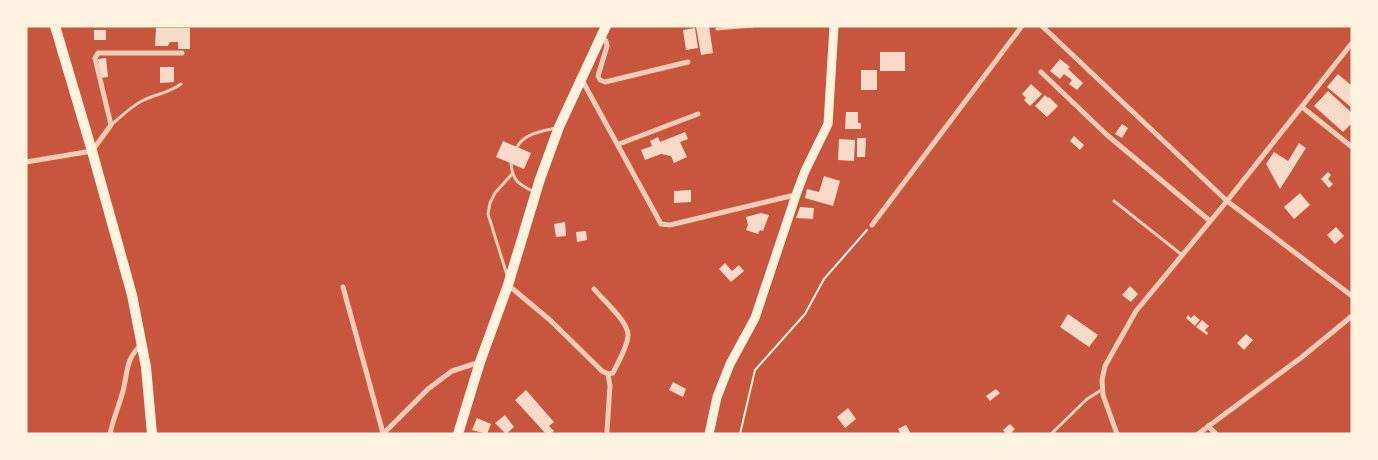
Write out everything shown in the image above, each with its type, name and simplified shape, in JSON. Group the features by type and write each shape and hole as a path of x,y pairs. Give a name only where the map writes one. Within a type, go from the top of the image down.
{"highway":[{"path":"55,26 132,295 146,367 152,434"},
{"path":"458,434 535,193 559,127 606,26"}],"main road":[{"path":"709,434 717,397 730,364 755,318 805,171 828,124 834,26"}],"street":[{"path":"872,225 1022,26"},
{"path":"1042,26 1227,201 1352,296"},
{"path":"602,37 606,41 607,46 598,76 600,80 605,82 688,62"},
{"path":"1117,434 1102,380 1105,366 1136,311 1227,201 1352,43"},
{"path":"26,162 92,151 111,125 97,69 96,55 104,52 182,53"},
{"path":"1041,72 1107,135 1210,221"},
{"path":"582,80 619,144 661,224 670,224 796,195"},
{"path":"1302,107 1352,147"},
{"path":"619,144 698,114"},
{"path":"508,282 602,371 608,374 614,373 628,338 627,330 624,323 594,289"},
{"path":"342,287 383,434 428,389 452,371 480,362"},
{"path":"1198,434 1302,358 1352,316"},
{"path":"110,434 124,389 126,368 133,352 142,344"},
{"path":"607,431 610,386 608,374"},
{"path":"1208,426 1216,434"}],"lane":[{"path":"717,29 753,26"},
{"path":"111,125 132,107 144,100 175,89 181,84"},
{"path":"517,147 519,142 529,136 559,127"},
{"path":"511,164 512,174 517,183 535,193"},
{"path":"508,282 488,214 494,193 512,174"},
{"path":"1114,201 1182,255"},
{"path":"1051,434 1087,399 1103,389"}],"path":[{"path":"740,434 755,370 805,314 824,279 872,225"}],"building":[{"path":"696,26 709,26 713,53 701,55"},
{"path":"156,28 190,28 190,49 178,49 178,42 170,42 168,46 155,46"},
{"path":"695,28 698,48 686,50 683,30"},
{"path":"94,30 106,30 106,40 94,40"},
{"path":"880,52 905,52 905,71 880,71"},
{"path":"106,58 108,77 100,78 98,59"},
{"path":"1060,59 1070,67 1068,69 1083,83 1077,90 1069,84 1072,80 1064,74 1060,79 1050,71"},
{"path":"160,67 174,67 174,82 160,83"},
{"path":"861,70 877,70 877,90 861,90"},
{"path":"1338,74 1352,86 1352,108 1327,87"},
{"path":"1031,84 1042,94 1030,106 1024,100 1026,98 1022,94"},
{"path":"1328,91 1352,113 1352,123 1343,132 1314,106"},
{"path":"1045,95 1058,106 1047,117 1035,106"},
{"path":"846,112 858,112 858,123 861,123 861,129 845,129"},
{"path":"1122,124 1128,128 1122,138 1115,134"},
{"path":"685,132 688,139 680,142 687,157 674,163 671,156 661,154 645,160 641,150 652,146 650,141 658,137 660,142"},
{"path":"1074,136 1084,145 1080,150 1070,141"},
{"path":"857,138 866,138 865,157 857,157"},
{"path":"839,139 855,140 854,161 838,160"},
{"path":"503,141 531,153 524,169 496,157"},
{"path":"1299,143 1306,148 1280,189 1266,164 1274,152 1288,161"},
{"path":"1328,172 1331,175 1328,179 1333,184 1329,188 1321,179"},
{"path":"824,176 840,181 833,206 805,198 807,189 819,192"},
{"path":"691,190 691,202 674,203 674,191"},
{"path":"1300,193 1310,205 1294,219 1284,207"},
{"path":"800,207 814,208 813,219 796,218"},
{"path":"761,213 769,215 763,231 760,230 758,234 746,230 748,225 746,217"},
{"path":"565,222 566,236 556,237 554,224"},
{"path":"1336,227 1344,236 1335,244 1327,235"},
{"path":"586,231 587,240 577,242 576,232"},
{"path":"725,263 732,271 739,265 744,271 731,282 719,269"},
{"path":"1130,286 1138,294 1131,302 1122,295"},
{"path":"1068,314 1098,335 1089,347 1060,327"},
{"path":"1188,315 1191,318 1194,315 1200,320 1195,326 1186,318"},
{"path":"1202,320 1209,326 1205,330 1208,333 1207,335 1196,327"},
{"path":"1246,334 1253,340 1244,350 1237,343"},
{"path":"673,382 686,389 683,397 669,390"},
{"path":"996,389 1000,393 990,401 986,396"},
{"path":"526,390 554,422 549,426 554,431 551,434 546,434 515,400"},
{"path":"848,408 856,419 845,428 837,417"},
{"path":"505,415 514,427 506,434 495,423"},
{"path":"477,418 491,424 487,434 472,430"},
{"path":"1010,424 1015,429 1010,434 1006,434 1003,430"},
{"path":"906,425 911,434 901,434 898,429"}]}
